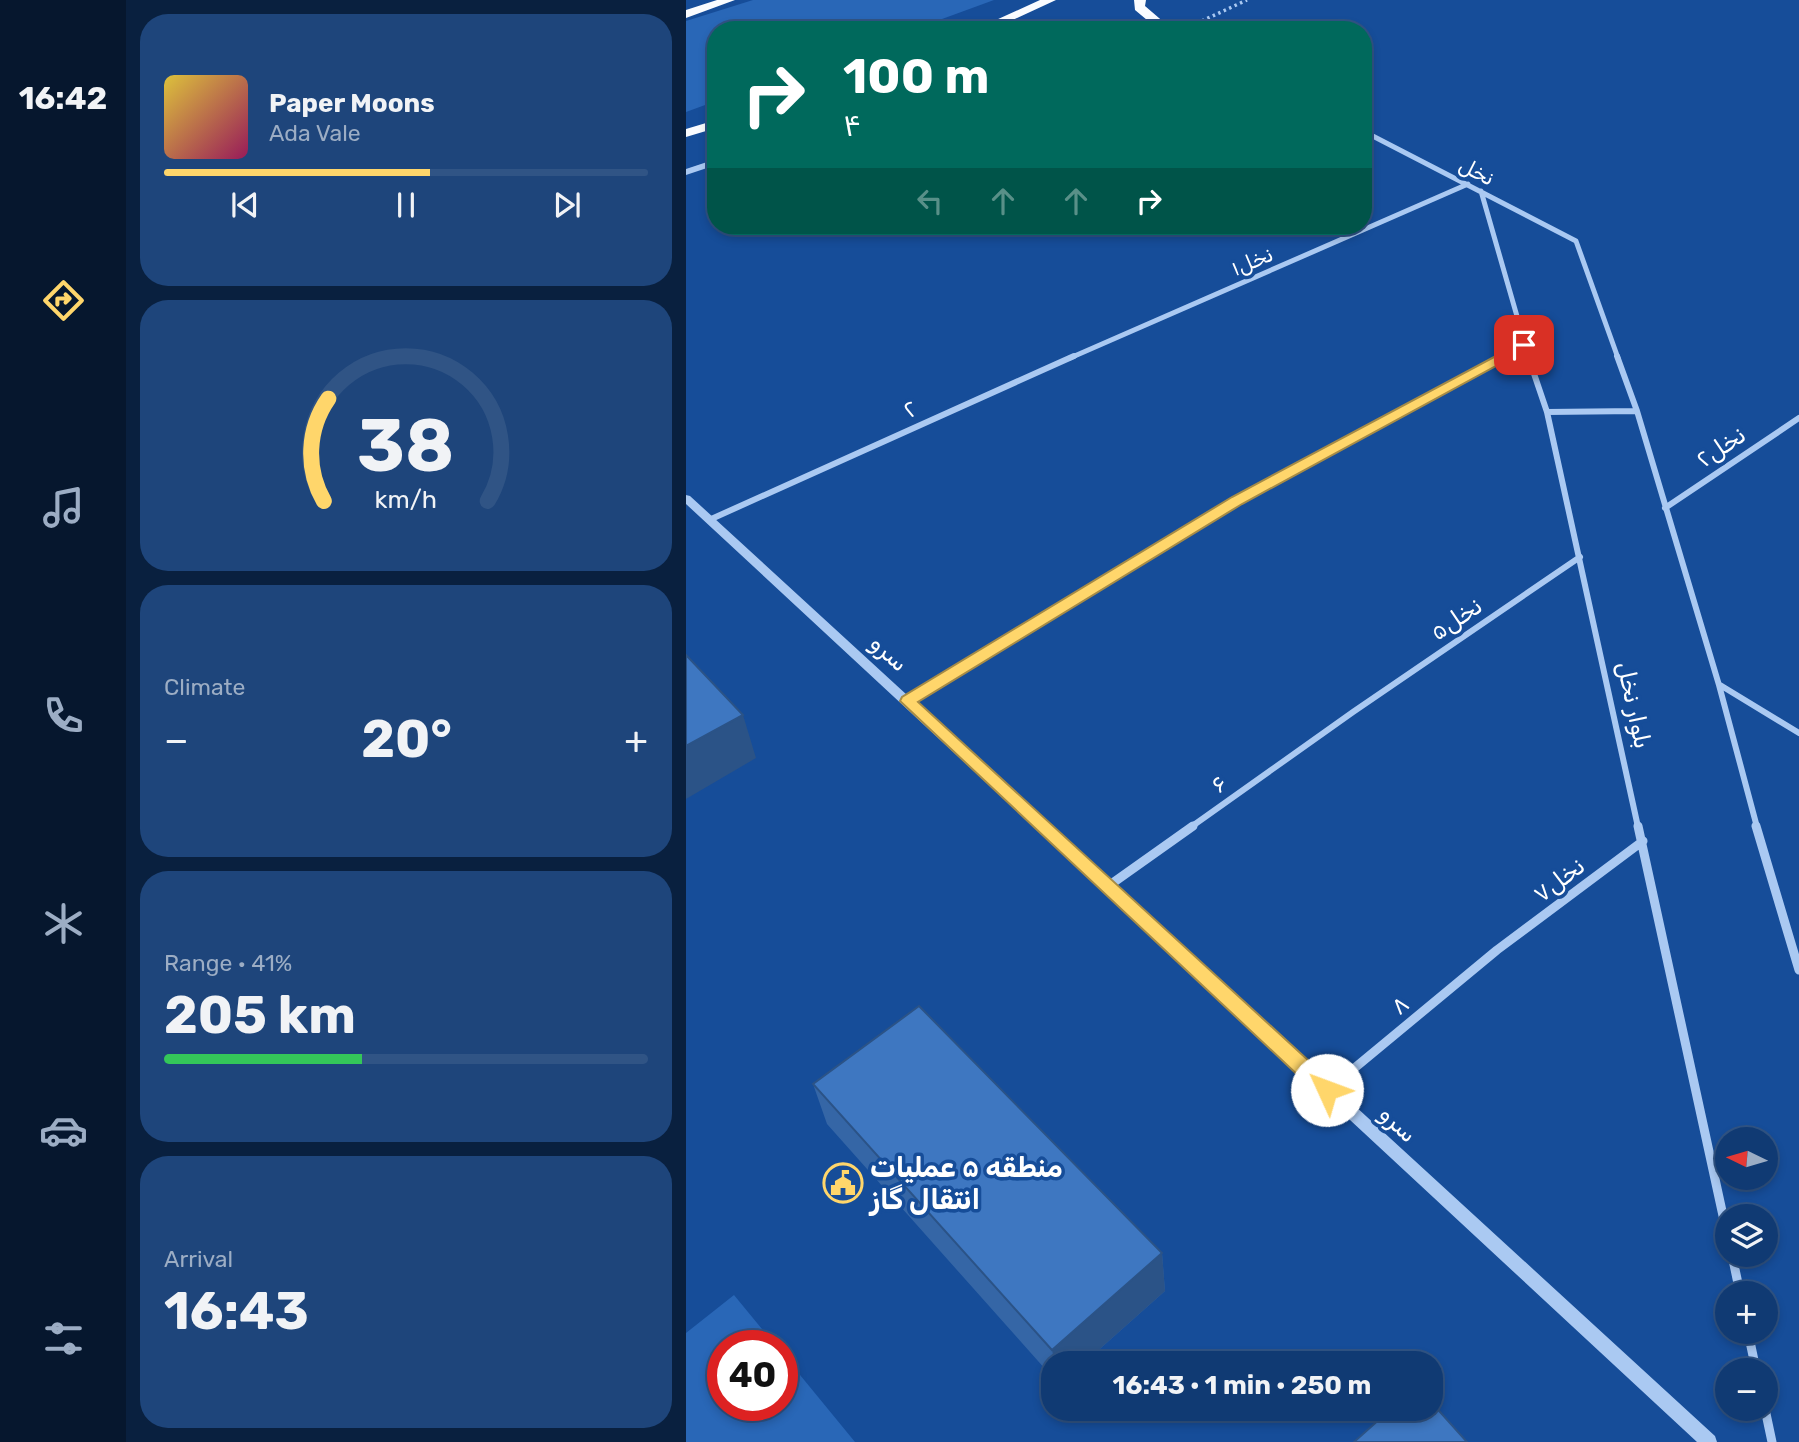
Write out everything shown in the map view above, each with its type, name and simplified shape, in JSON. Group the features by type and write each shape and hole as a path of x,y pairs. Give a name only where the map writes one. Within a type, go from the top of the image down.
{"highway":[{"path":"686,14 729,0"},
{"path":"1001,21 1051,0"},
{"path":"1140,0 1139,7 1156,21"},
{"path":"690,133 707,127"}],"street":[{"name":"نخل","path":"1372,136 1576,242 1637,411"},
{"path":"686,172 707,165"},
{"name":"نخل۱","path":"1372,226 1468,184"},
{"name":"بلوار نخل","path":"1481,191 1524,345 1547,412 1721,1204"},
{"name":"نخل۱","path":"1126,333 1351,235"},
{"name":"۲","path":"709,520 1126,333"},
{"path":"908,701 1237,501 1524,345"},
{"path":"1547,412 1637,411 1719,685 1754,818 1799,970"},
{"name":"نخل۲","path":"1665,508 1799,418"},
{"name":"سرو","path":"686,498 1709,1442"},
{"name":"نخل۵","path":"1353,712 1580,557"},
{"path":"1719,685 1799,733"},
{"name":"۶","path":"1107,887 1353,712"},
{"name":"نخل۷","path":"1497,950 1643,841"},
{"name":"۸","path":"1327,1090 1497,950"},
{"path":"1768,1421 1772,1442"}],"path":[{"path":"1202,21 1247,0"}],"shaded area":[{"path":"753,0 994,0 937,21 707,21 707,104 686,112 686,21"},
{"path":"734,1295 763,1330 707,1330 707,1421 798,1421 798,1373 855,1442 686,1442 686,1333"}],"building":[{"path":"686,655 743,715 686,746"},
{"path":"919,1006 1162,1253 1052,1350 813,1084"},
{"path":"1443,1415 1467,1442 1354,1442 1378,1421 1443,1421"}],"place":[{"name":"منطقه ۵ عملیات انتقال گاز","path":"843,1183"}],"route":[{"path":"1327,1090 908,701 1237,501 1524,345"}]}
